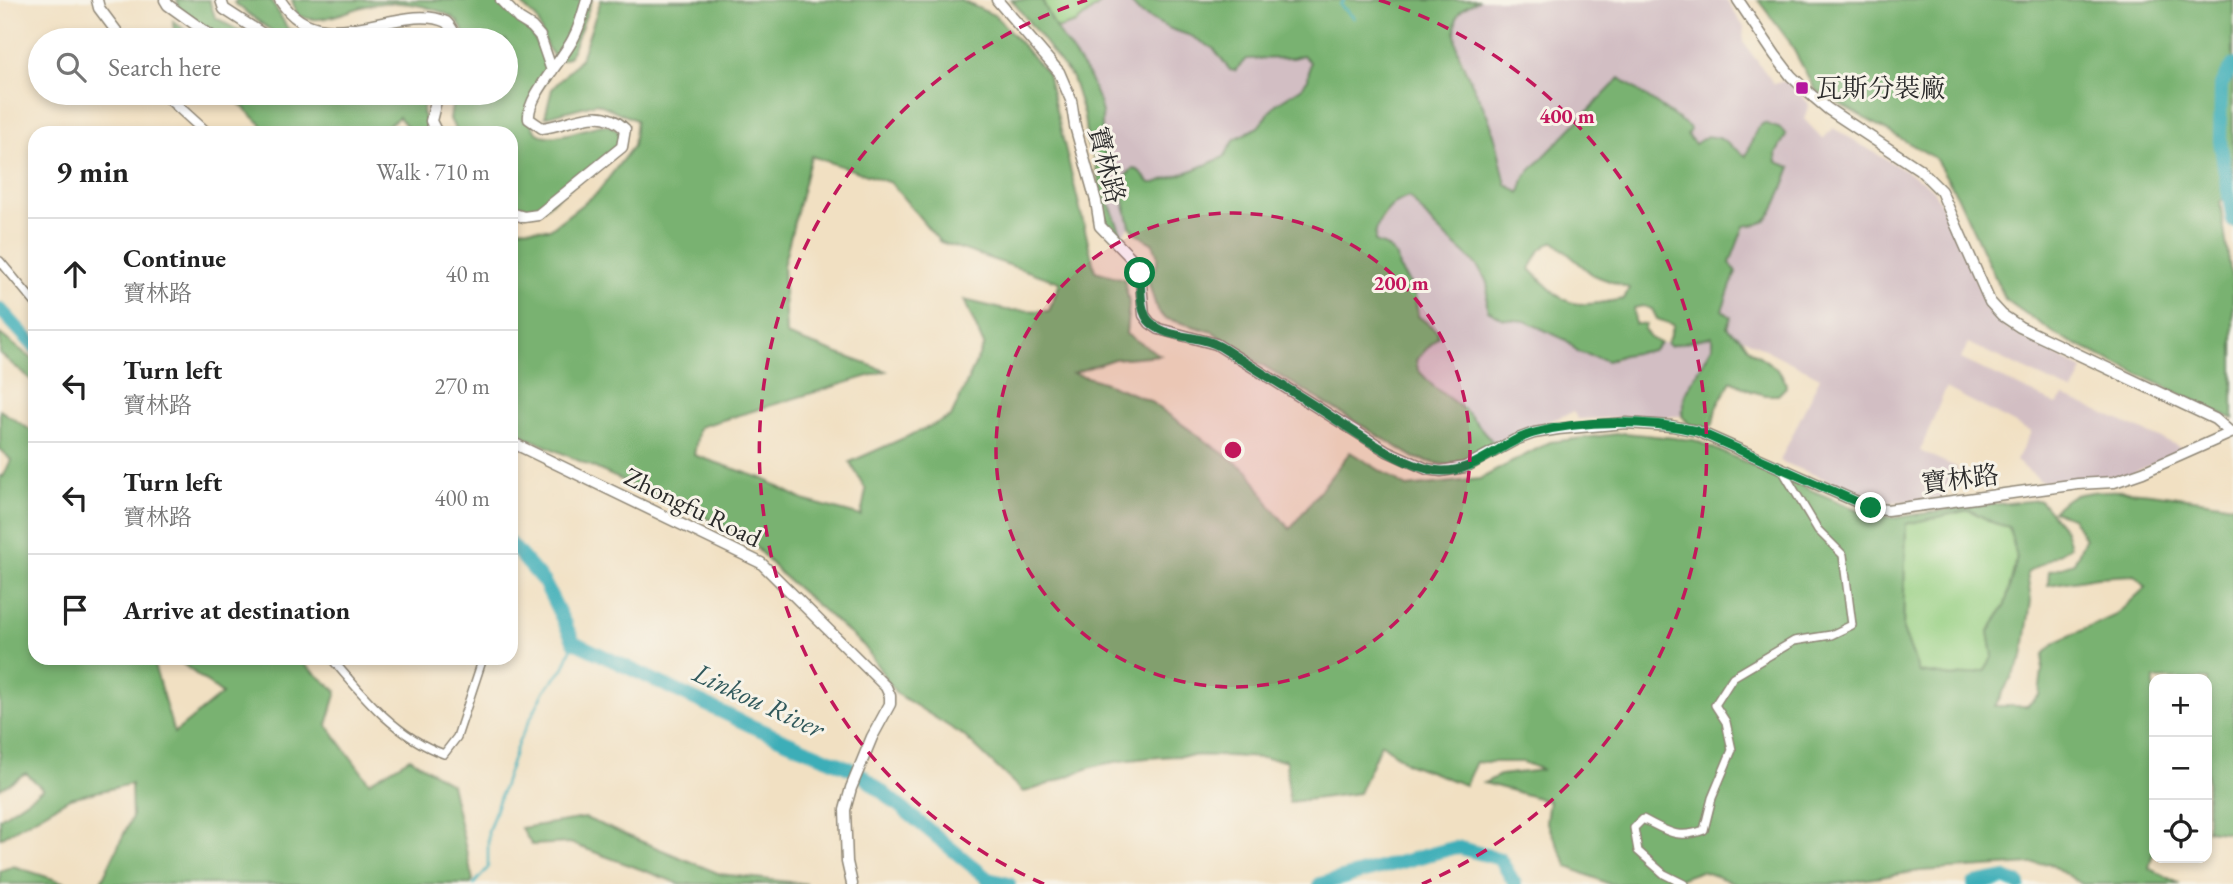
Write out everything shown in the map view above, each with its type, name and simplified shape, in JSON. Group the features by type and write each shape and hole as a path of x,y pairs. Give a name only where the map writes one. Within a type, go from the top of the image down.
{"main road":[{"path":"97,0 99,8 114,28"},
{"path":"165,0 200,28"},
{"path":"221,0 224,9 253,28"},
{"path":"280,0 287,11 309,25 339,26 401,11 425,13 446,22 450,28"},
{"path":"501,0 540,36 552,72"},
{"path":"518,215 538,215 598,168 622,147 625,140 625,129 619,123 601,116 587,116 554,127 541,128 529,118 531,102 575,35 587,0"},
{"name":"寶林路","path":"997,0 1059,72 1071,100 1100,226 1137,264 1144,315 1150,323 1159,329 1216,344 1387,452 1427,468 1441,471 1465,467 1534,433 1596,424 1672,426 1697,431 1871,508 1887,510 2078,484 2114,482 2143,472 2232,432"},
{"path":"1738,0 1791,76 1809,93 1828,109 1919,169 1941,191 1990,302 2002,315 2020,327 2215,419 2232,432"},
{"path":"176,105 199,126"},
{"path":"433,126 430,121 435,105"},
{"name":"Zhongfu Road","path":"518,445 761,563 886,687 890,704 850,788 845,810 847,862 852,884"}],"street":[{"path":"0,261 28,295"},
{"path":"1684,884 1664,874 1638,851 1634,828 1643,819 1675,835 1688,836 1704,830 1712,797 1732,750 1726,722 1715,705 1733,677 1794,641 1831,635 1852,625 1843,555 1818,530 1780,468"},
{"path":"337,665 366,699 404,734 426,748 444,754 457,737 481,665"}],"shaded area":[{"path":"1105,0 1128,0 1140,13 1214,49 1220,59 1241,62 1246,59 1293,58 1303,55 1310,62 1308,79 1301,88 1276,104 1258,127 1235,139 1224,157 1155,183 1150,183 1138,170 1123,179 1121,189 1130,226 1122,235 1109,203 1108,164 1102,141 1099,101 1088,75 1056,29 1076,23"},
{"path":"1478,0 1726,0 1744,27 1743,42 1774,84 1787,80 1809,104 1804,119 1823,139 1833,128 1933,190 1947,214 1987,307 1997,320 2020,336 2083,370 2073,392 1968,343 1961,359 2057,405 2063,396 2185,449 2128,475 2042,482 2016,461 2031,432 1946,388 1920,451 1958,468 1941,498 1885,503 1780,461 1820,377 1729,331 1722,310 1736,272 1730,263 1745,226 1760,224 1790,167 1777,162 1776,154 1786,135 1764,123 1757,128 1746,156 1695,144 1687,135 1523,182 1521,194 1506,184 1488,116 1455,41 1457,15 1464,7"},
{"path":"1410,197 1436,228 1462,250 1479,270 1487,283 1486,305 1504,319 1525,321 1566,340 1578,352 1613,361 1623,355 1653,350 1660,343 1667,343 1669,346 1712,336 1712,347 1685,394 1682,416 1578,419 1573,412 1494,443 1468,413 1433,386 1415,365 1415,360 1438,337 1418,316 1414,290 1399,268 1397,257 1386,246 1375,242 1375,231 1390,208 1399,200"}],"green space":[{"path":"177,0 209,0 215,17 234,28 204,28 179,10"},
{"path":"237,0 271,0 287,28 268,28 234,3"},
{"path":"292,0 503,0 533,36 546,66 548,78 533,108 534,129 541,135 550,136 604,125 619,131 620,145 542,210 518,209 518,126 454,126 450,119 452,105 518,105 518,28 461,28 455,19 440,11 397,3 375,4 325,18 306,18 297,14"},
{"path":"517,0 592,0 570,56 563,60 556,59 547,47 537,19"},
{"path":"601,0 960,0 996,16 1047,73 1095,271 1124,279 1129,302 1126,334 1160,355 1114,359 1073,373 1148,400 1249,472 1272,508 1290,529 1350,452 1407,487 1480,479 1550,442 1625,433 1694,440 1865,513 1895,518 1965,507 2040,500 2065,530 2070,547 2027,573 2031,601 2023,657 1995,706 2027,706 2039,695 2044,654 2056,642 2116,615 2146,587 2134,575 2097,577 2048,585 2049,571 2074,563 2085,539 2072,517 2053,511 2066,500 2075,495 2093,492 2133,491 2233,505 2233,833 2212,831 2212,674 2149,674 2149,868 2180,884 2082,884 2048,863 1920,871 1835,884 1738,884 1701,871 1665,884 1609,884 1568,867 1546,821 1549,801 1484,783 1500,775 1543,770 1523,762 1476,762 1465,785 1407,763 1381,743 1359,793 1289,802 1286,760 1195,756 1104,764 1023,792 964,736 896,693 864,646 781,574 744,535 528,438 518,431 518,228 550,229 597,193 633,146 636,120 597,103 545,117 552,89 581,58","holes":["811,156 891,183 940,242 1060,282 1049,311 1006,310 964,300 984,345 951,417 850,462 866,490 861,516 803,500 764,479 694,455 699,427 886,371 786,335 783,266","1969,510 1994,523 2009,527 2017,558 2005,605 1989,632 1993,655 1985,671 1953,677 1919,672 1903,630 1906,524"]},
{"path":"1012,0 1042,0 1056,29 1088,75 1102,113 1102,141 1108,164 1109,203 1122,235 1121,240 1113,233 1101,210 1094,158 1087,143 1084,116 1072,78"},
{"path":"1042,0 1105,0 1076,23 1056,29"},
{"path":"1128,0 1478,0 1458,14 1456,42 1464,68 1496,140 1506,184 1520,193 1525,176 1620,78 1689,127 1687,135 1695,144 1707,136 1719,138 1746,156 1757,128 1764,123 1781,129 1786,135 1776,154 1777,162 1791,167 1771,214 1759,224 1744,226 1730,263 1736,272 1722,310 1731,317 1727,327 1751,350 1778,370 1786,387 1778,395 1766,395 1731,381 1716,408 1713,424 1708,429 1689,424 1682,416 1685,394 1712,347 1712,336 1669,346 1667,343 1674,325 1657,319 1652,309 1643,306 1634,308 1635,324 1646,324 1644,329 1650,338 1660,343 1654,350 1623,355 1608,361 1578,352 1566,340 1525,321 1504,319 1488,310 1488,290 1483,274 1409,197 1396,203 1384,214 1377,227 1375,242 1386,246 1397,257 1399,268 1414,290 1418,316 1437,331 1438,337 1416,360 1418,370 1433,386 1468,413 1498,448 1485,455 1458,465 1415,458 1236,349 1213,332 1164,318 1157,310 1149,284 1149,278 1157,264 1157,254 1153,244 1130,226 1121,189 1123,179 1132,169 1138,170 1150,183 1155,183 1224,157 1235,139 1258,127 1276,104 1301,88 1308,79 1310,62 1303,55 1293,58 1246,59 1235,71 1230,70 1214,49 1140,13","holes":["1553,241 1593,275 1629,288 1624,299 1592,304 1571,302 1554,292 1530,269 1540,250"]},
{"path":"1758,0 2233,0 2233,190 2220,202 2233,288 2233,419 2058,336 2005,299 1957,195 1935,158 1815,90 1789,41"},
{"path":"241,105 424,105 422,113 428,126 406,126 399,117 387,126 261,124"},
{"path":"0,334 28,356 28,377 0,354"},
{"path":"0,410 28,428 28,665 154,665 174,733 222,694 184,665 305,665 337,691 327,725 369,782 410,758 451,784 473,880 471,884 100,884 132,817 131,784 70,798 0,838 0,818 43,789 26,773 0,789 0,476 3,477 11,460 0,449"},
{"path":"1969,510 1994,523 2009,527 2017,557 2005,605 1989,632 1993,655 1986,671 1953,677 1919,672 1903,630 1906,524"},
{"path":"585,818 720,874 807,884 680,884 570,843 532,845 521,828"},
{"path":"13,866 69,884 0,884 0,871"}],"waterway":[{"path":"1344,0 1340,5 1354,18"},
{"path":"2233,65 2221,85 2220,141 2233,221"},
{"name":"Linkou River","path":"0,309 28,339"},
{"name":"Linkou River","path":"518,552 544,582 574,642 749,725 858,772 988,879 1009,884"},
{"path":"474,884 488,868 488,832 518,743 545,690 563,669 574,642"},
{"name":"Linkou River","path":"1320,884 1457,847 1500,859 1515,884"},
{"name":"Linkou River","path":"1974,884 2005,878 2019,884"}],"place":[{"name":"瓦斯分裝廠","path":"1802,88"}],"route":[{"path":"1140,273 1144,315 1150,323 1159,329 1216,344 1387,452 1427,468 1456,470 1534,433 1596,424 1672,426 1697,431 1871,508"}]}
